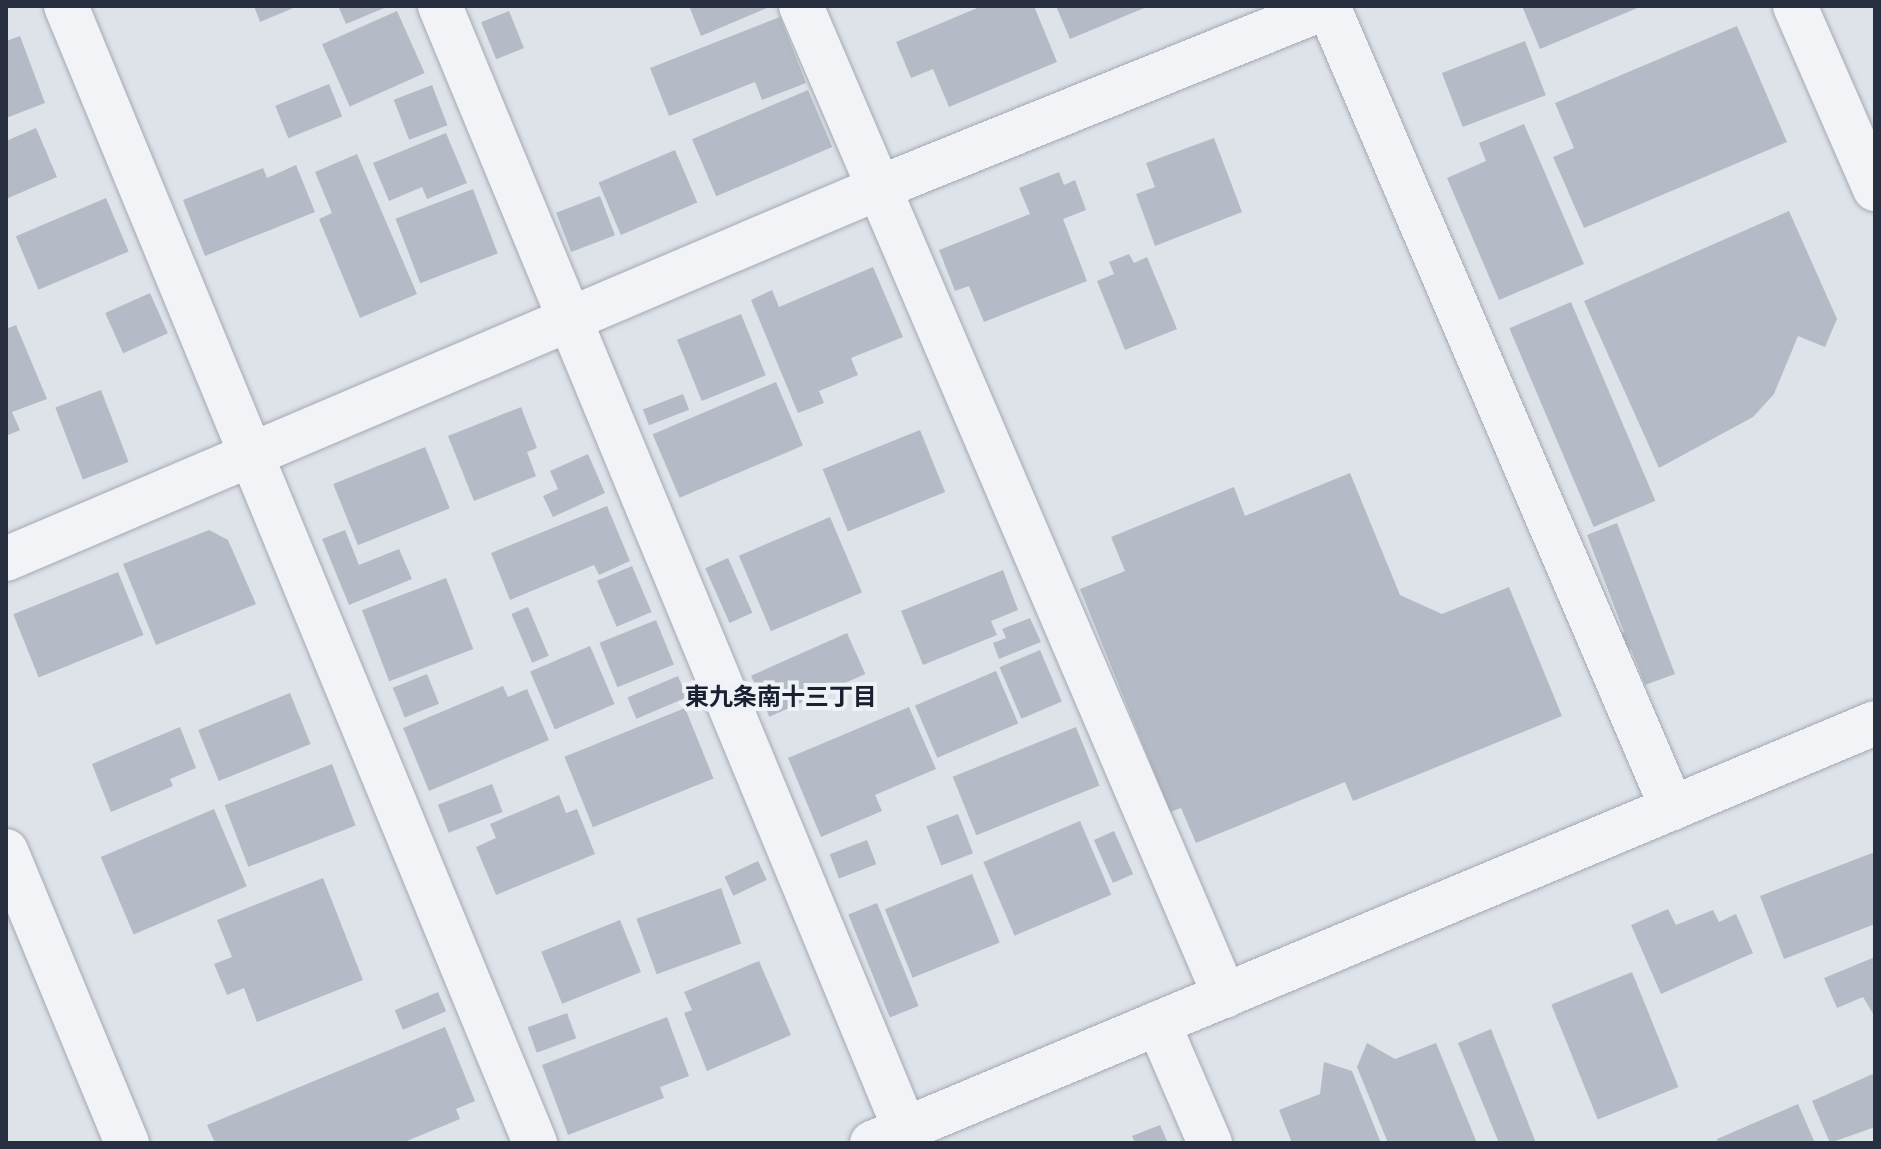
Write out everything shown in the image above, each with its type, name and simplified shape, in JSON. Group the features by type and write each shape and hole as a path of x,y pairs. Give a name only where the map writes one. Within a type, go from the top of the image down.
{"street":[{"path":"66,6 535,1143"},
{"path":"440,6 571,319 889,1136 1672,808 1874,728"},
{"path":"801,6 876,189 1225,996"},
{"path":"6,559 250,452 876,189 1328,6 1672,808"},
{"path":"1795,6 1875,189"},
{"path":"6,851 112,1138"},
{"path":"1158,1023 1210,1143"}],"building":[{"path":"254,6 298,6 260,22"},
{"path":"338,6 389,6 346,24"},
{"path":"689,6 766,6 767,8 701,36"},
{"path":"982,6 1034,6 1057,62 949,107 933,69 911,78 896,42"},
{"path":"1056,6 1149,6 1070,39"},
{"path":"1522,6 1642,6 1540,49"},
{"path":"397,11 425,73 350,106 322,44"},
{"path":"509,11 524,48 496,59 481,22"},
{"path":"780,17 806,83 762,100 755,82 669,116 650,68"},
{"path":"1737,26 1787,142 1584,228 1553,157 1574,148 1555,103"},
{"path":"20,36 45,103 6,118 6,41"},
{"path":"1525,41 1546,95 1463,127 1442,73"},
{"path":"329,84 342,116 288,138 275,106"},
{"path":"432,85 447,125 409,140 394,100"},
{"path":"808,90 832,147 716,196 692,139"},
{"path":"1524,124 1584,264 1499,300 1447,178 1486,161 1479,143"},
{"path":"36,128 57,177 6,199 6,141"},
{"path":"446,133 467,183 427,199 422,187 389,201 373,163"},
{"path":"1214,138 1242,212 1155,246 1136,194 1155,187 1146,163"},
{"path":"675,150 697,202 621,235 599,182"},
{"path":"357,154 417,294 360,318 319,219 332,213 315,172"},
{"path":"296,165 315,212 205,256 183,200 263,168 267,178"},
{"path":"1059,172 1064,185 1075,180 1086,210 1063,219 1087,281 984,322 969,286 955,291 939,250 1030,214 1019,188"},
{"path":"473,189 498,253 420,283 396,219"},
{"path":"600,196 615,235 571,252 556,213"},
{"path":"106,198 129,251 38,290 16,236"},
{"path":"1789,211 1837,319 1825,347 1798,336 1774,394 1753,417 1659,468 1584,301"},
{"path":"1129,254 1134,263 1147,257 1177,329 1125,350 1097,281 1114,274 1109,262"},
{"path":"873,267 903,337 851,358 858,375 819,391 824,403 798,413 751,300 772,290 779,307"},
{"path":"150,293 168,333 123,353 105,313"},
{"path":"1571,302 1655,501 1594,527 1509,328"},
{"path":"741,314 766,375 702,401 677,340"},
{"path":"16,325 47,399 12,412 20,430 6,436 6,329"},
{"path":"776,382 803,446 680,498 653,434"},
{"path":"101,390 129,462 83,479 55,408"},
{"path":"683,394 689,410 649,425 643,409"},
{"path":"521,407 537,448 527,452 536,476 474,501 448,436"},
{"path":"920,430 945,492 848,531 823,469"},
{"path":"425,447 450,508 358,545 333,484"},
{"path":"588,454 605,493 553,517 543,496 558,489 550,471"},
{"path":"1350,473 1400,595 1442,614 1509,587 1562,716 1353,801 1345,782 1196,843 1181,808 1170,812 1080,589 1125,571 1111,537 1234,487 1245,516"},
{"path":"607,506 630,561 599,575 594,565 510,600 491,553"},
{"path":"830,517 862,592 771,631 739,556"},
{"path":"1617,523 1675,674 1645,685 1631,649 1615,655 1609,638 1624,632 1587,535"},
{"path":"209,530 228,540 256,604 156,645 123,564"},
{"path":"345,530 359,565 399,549 412,579 349,605 322,539"},
{"path":"728,558 752,613 730,623 705,568"},
{"path":"632,566 652,612 617,627 597,581"},
{"path":"1003,570 1018,610 991,621 997,635 923,665 901,611"},
{"path":"118,572 143,635 39,677 13,614"},
{"path":"446,578 473,649 389,681 362,610"},
{"path":"528,607 549,656 532,663 511,614"},
{"path":"1030,618 1041,642 999,659 993,643 1006,638 1002,629"},
{"path":"656,620 674,665 617,687 599,643"},
{"path":"847,633 865,674 769,717 751,676"},
{"path":"590,646 615,704 555,729 530,671"},
{"path":"1040,650 1062,702 1021,719 999,667"},
{"path":"996,671 1018,723 937,758 915,705"},
{"path":"427,674 439,704 405,718 393,688"},
{"path":"678,676 687,697 636,719 627,697"},
{"path":"503,686 508,697 527,689 549,740 429,791 403,728"},
{"path":"290,693 311,744 219,781 198,730"},
{"path":"909,707 936,769 875,795 882,811 821,837 788,758"},
{"path":"685,708 713,778 593,827 564,757"},
{"path":"180,727 196,768 170,779 173,786 111,812 92,764"},
{"path":"1076,727 1100,785 976,835 953,777"},
{"path":"332,764 356,826 248,867 225,805"},
{"path":"492,784 503,812 449,833 438,805"},
{"path":"559,795 566,813 577,809 595,854 496,895 476,847 496,838 490,824"},
{"path":"214,809 247,886 134,934 101,857"},
{"path":"958,814 973,853 941,865 926,826"},
{"path":"1080,821 1111,895 1015,936 983,862"},
{"path":"1114,831 1133,874 1113,883 1094,840"},
{"path":"867,840 876,864 839,879 830,854"},
{"path":"1875,852 1875,924 1784,959 1760,896"},
{"path":"758,861 767,880 733,896 724,877"},
{"path":"972,874 1000,943 913,978 885,909"},
{"path":"323,878 363,980 257,1022 244,988 227,995 214,964 232,957 217,920"},
{"path":"721,888 741,943 657,974 636,919"},
{"path":"877,903 919,1006 890,1018 848,915"},
{"path":"1668,909 1676,925 1713,910 1719,922 1736,914 1753,953 1661,994 1631,925"},
{"path":"620,920 641,972 562,1004 541,952"},
{"path":"1875,957 1875,1017 1863,997 1837,1008 1824,978"},
{"path":"759,961 791,1035 707,1071 684,1013 692,1010 684,992"},
{"path":"1632,972 1678,1087 1598,1120 1551,1005"},
{"path":"438,992 446,1011 403,1030 395,1010"},
{"path":"567,1013 576,1038 537,1053 528,1027"},
{"path":"667,1017 689,1076 660,1087 664,1098 568,1135 542,1065"},
{"path":"445,1027 475,1101 456,1109 460,1119 402,1143 215,1143 207,1125"},
{"path":"1491,1029 1536,1143 1499,1143 1458,1043"},
{"path":"1367,1043 1395,1059 1436,1043 1477,1143 1388,1143 1357,1067"},
{"path":"1324,1062 1352,1071 1381,1143 1292,1143 1279,1110 1320,1094"},
{"path":"1875,1073 1875,1127 1830,1143 1812,1101"},
{"path":"1798,1104 1815,1143 1718,1143 1717,1139"},
{"path":"1160,1125 1168,1143 1135,1143 1132,1136"}],"district":[{"name":"東九条南十三丁目","path":"781,697"}]}
